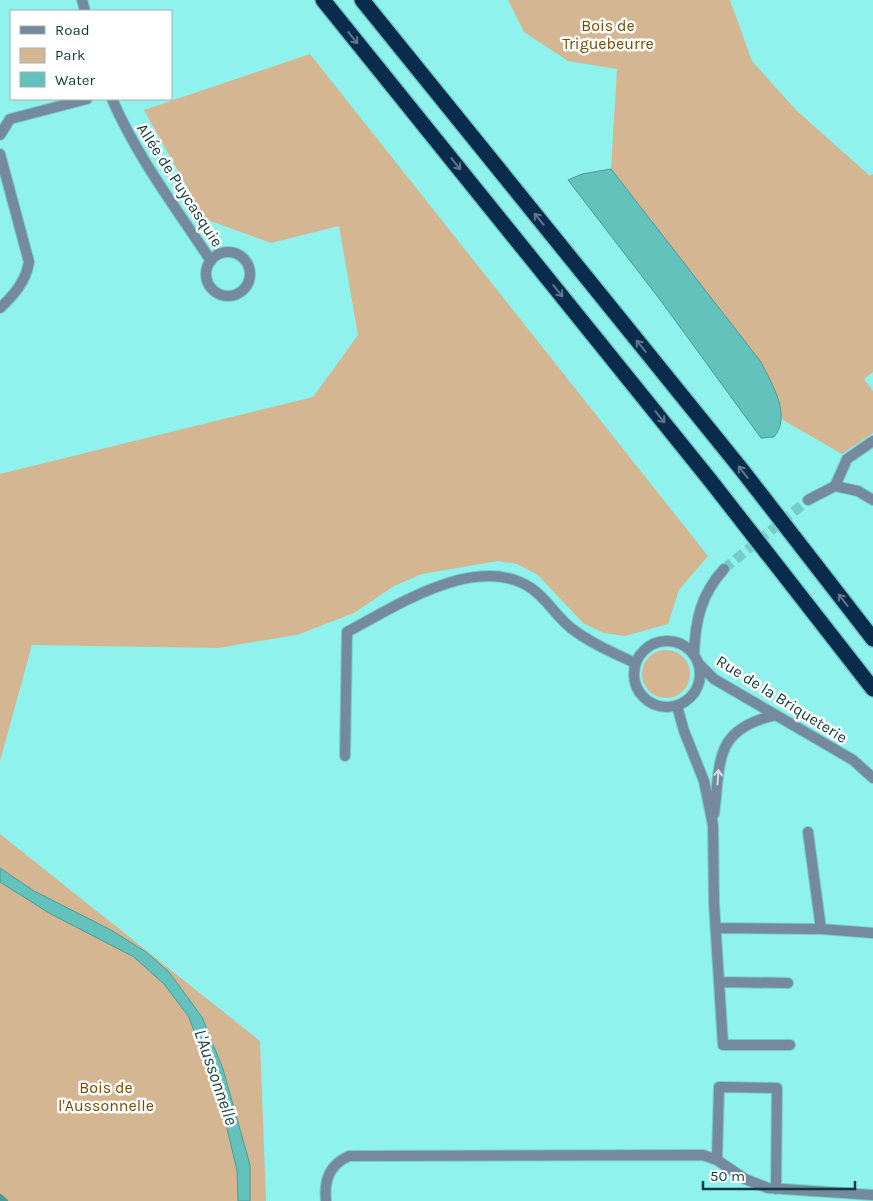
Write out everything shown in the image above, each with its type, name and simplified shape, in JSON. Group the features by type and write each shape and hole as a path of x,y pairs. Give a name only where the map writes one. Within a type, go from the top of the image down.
{"highway":[{"path":"323,0 710,480 873,689"},
{"path":"362,0 742,470 873,639"}],"street":[{"path":"0,135 10,119 83,100"},
{"name":"Allée de Puycasquie","path":"113,100 142,157 210,261"},
{"path":"0,154 29,262 22,282 0,307"},
{"name":"Allée de Puycasquie","path":"228,252 242,256 247,262 250,277 243,290 229,296 214,291 207,278 206,271 210,261 220,253 228,252"},
{"path":"835,486 847,459 873,441"},
{"path":"808,500 835,486 858,490 873,500"},
{"path":"697,659 687,647 667,640 648,646 635,663 635,683 647,700 656,706 677,706 686,702 696,690 700,675 695,636 701,603 709,586 724,569"},
{"path":"345,756 346,632 436,588 485,575 516,580 544,598 571,628 595,643 635,663"},
{"name":"Rue de la Briqueterie","path":"697,659 714,679 853,760 873,778"},
{"path":"677,706 684,730 704,781 713,825"},
{"path":"776,715 759,719 734,733 725,744 720,758 713,825 716,928 723,1045 790,1045"},
{"path":"808,832 821,929"},
{"path":"716,928 821,929 873,933"},
{"path":"720,982 788,984"},
{"path":"717,1160 719,1087 778,1088 776,1189"},
{"path":"326,1201 326,1181 330,1171 350,1156 703,1156 717,1160 745,1180 756,1185 776,1189 873,1195"}],"green space":[{"name":"Bois de Triguebeurre","path":"508,0 730,0 752,61 796,110 870,176 873,174 873,372 864,379 873,391 873,433 842,454 783,420 773,388 761,362 611,169 617,69 568,61 524,32"},
{"path":"310,54 708,556 679,590 668,624 625,636 604,633 583,623 538,575 517,564 498,561 422,574 394,586 354,613 297,635 218,648 32,645 0,761 0,474 313,397 358,335 339,226 271,243 205,219 144,110"},
{"path":"661,650 671,650 683,657 690,669 690,679 683,691 671,698 661,698 653,694 646,687 642,679 642,669 646,661 653,654"},
{"path":"0,834 260,1041 266,1201 250,1201 250,1165 223,1069 202,1016 169,972 146,952 111,930 34,891 0,868"},
{"name":"Bois de l'Aussonnelle","path":"0,882 49,913 134,957 164,984 189,1017 225,1120 237,1170 238,1201 0,1201"}],"water":[{"path":"611,169 761,362 775,390 781,410 779,429 774,437 761,438 661,301 568,180 582,174"},
{"name":"L'Aussonnelle","path":"0,868 34,891 111,930 146,952 169,972 202,1017 223,1069 250,1165 250,1201 238,1201 237,1170 225,1120 189,1017 164,984 134,957 49,913 0,882"}],"waterway":[{"path":"0,1197 5,1201"}],"tunnel":[{"path":"724,569 808,500"}]}
